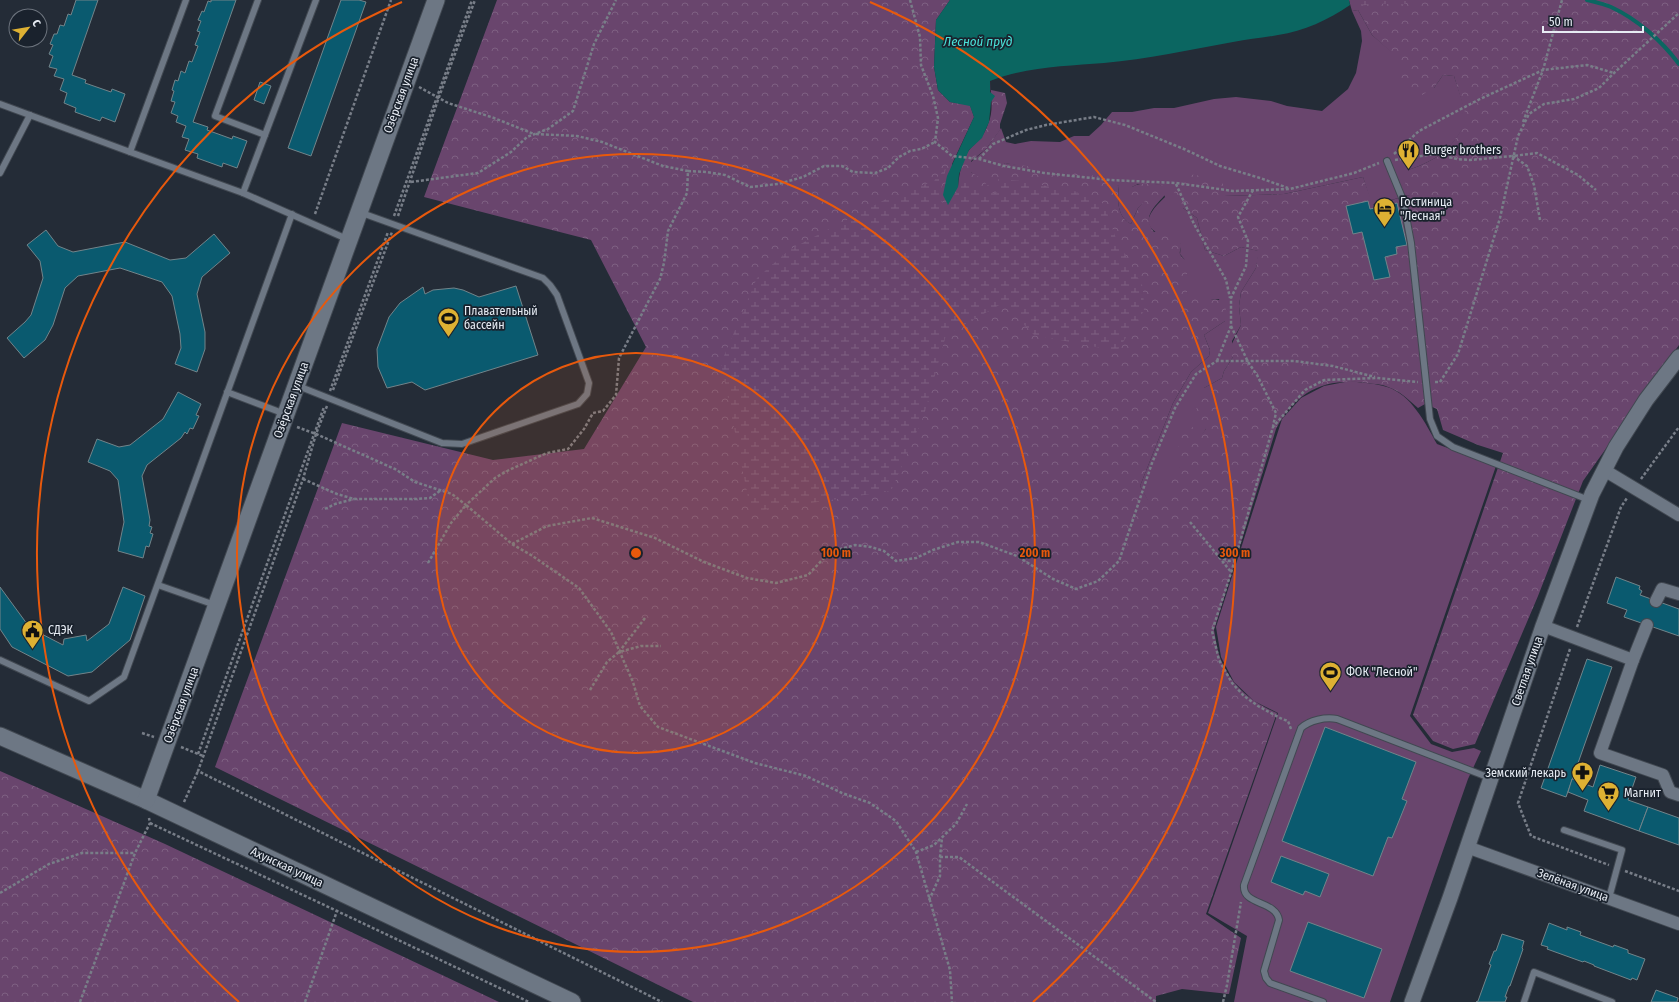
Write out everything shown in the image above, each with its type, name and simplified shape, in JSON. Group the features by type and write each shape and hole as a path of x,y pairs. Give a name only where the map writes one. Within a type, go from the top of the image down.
{"main road":[{"name":"Озёрская улица","path":"146,800 436,0"},
{"name":"Ахунская улица","path":"0,736 146,800 572,1002"}],"street":[{"name":"Светлая улица","path":"1412,1002 1543,626 1589,500 1616,447 1646,400 1679,357"},
{"path":"1604,470 1678,511"},
{"path":"1656,601 1662,589 1679,594"},
{"path":"1647,625 1600,753 1663,775 1670,792 1679,795"},
{"path":"1543,626 1634,660"},
{"name":"Зелёная улица","path":"1467,847 1679,924"}],"lane":[{"path":"130,152 186,0"},
{"path":"258,0 215,116 265,135"},
{"path":"243,193 316,0"},
{"path":"0,104 243,193 349,240"},
{"path":"0,173 30,115"},
{"path":"1387,161 1403,200 1411,243 1430,419 1437,436 1453,447 1589,500"},
{"path":"297,385 442,443 462,444 578,404 587,394 589,383 557,295 543,278 359,212"},
{"path":"0,660 89,701 124,677 292,214"},
{"path":"228,392 285,418"},
{"path":"158,585 216,606"},
{"path":"1323,1002 1270,983 1266,978 1264,971 1279,920 1278,914 1274,910 1246,896 1243,892 1244,885 1301,728 1307,723 1329,718 1337,719 1490,778"},
{"path":"1564,830 1622,850 1608,898"},
{"path":"1524,1002 1534,972 1612,1002"}],"path":[{"path":"312,223 391,0"},
{"path":"198,754 393,224 472,0"},
{"path":"393,224 411,182 438,96 475,0"},
{"path":"411,182 478,172 511,152 527,137 548,129 573,111 594,44 616,0"},
{"path":"910,0 920,37 921,65 933,96 938,118 936,142"},
{"path":"1273,427 1305,390 1324,380 1377,378 1426,383 1440,382 1458,354 1500,218 1518,136 1543,70 1562,0"},
{"path":"1518,136 1529,114 1544,104 1574,99 1599,88 1679,13"},
{"path":"1387,161 1419,131 1480,99 1543,70 1587,65 1614,73"},
{"path":"406,80 438,96 448,104 494,118 535,134 577,136 602,142 663,166 688,172 707,172 725,175 750,187 778,184 803,177 824,166 842,166 853,172 875,173 888,168 899,157 936,142"},
{"path":"979,159 993,144 1026,130 1094,117 1124,125 1184,149 1220,166 1290,189"},
{"path":"936,142 952,156 979,159 1004,166 1044,173 1110,180 1176,183 1233,191 1290,189 1354,173 1387,161 1435,154 1457,159 1470,160 1537,153 1578,175 1596,190"},
{"path":"1513,156 1528,166 1534,185 1540,220"},
{"path":"428,563 451,523 466,505 495,478 547,453 568,448 584,429 593,413 603,411 616,395 619,358 660,279 664,263 668,231 687,193 688,172"},
{"path":"1176,183 1194,224 1226,280 1231,298 1231,326 1217,361"},
{"path":"1231,298 1246,266 1248,241 1238,217 1252,190"},
{"path":"1231,326 1248,362 1257,375 1276,413 1231,573 1212,631 1219,660 1232,683 1244,696 1258,706 1288,721 1292,733"},
{"path":"512,544 547,526 592,518 655,538 704,562 740,575 776,583 808,574 825,557 837,550 855,545 871,547 884,551 896,560 916,558 933,550 958,542 979,542 1017,556 1053,579 1076,589 1098,581 1119,561 1152,463 1175,408 1196,374 1217,361 1294,361 1333,366 1377,378"},
{"path":"329,398 316,434 303,479 198,772 662,1002"},
{"path":"285,418 316,434 395,469 415,482 452,494 512,544 531,555 579,588 611,632 633,682 640,706 658,727 755,763 806,776 842,793 870,803 896,821 916,852 950,970 952,1002"},
{"path":"1679,427 1621,507 1574,638 1518,803 1531,836 1679,891"},
{"path":"303,479 354,499"},
{"path":"325,509 335,504 354,499 430,498 441,490"},
{"path":"1190,522 1231,573"},
{"path":"1219,557 1229,561 1234,559"},
{"path":"590,690 607,662 619,652 646,618"},
{"path":"619,652 641,646 661,646"},
{"path":"80,1002 135,854 150,823 146,800"},
{"path":"916,852 934,845 956,824 967,804"},
{"path":"150,823 529,1002"},
{"path":"929,900 940,876 942,837"},
{"path":"0,893 49,864 82,853 135,854"},
{"path":"940,857 960,857 1156,1002"},
{"path":"1223,1002 1241,899"},
{"path":"306,1002 338,911"}],"green space":[{"path":"497,0 950,0 936,20 934,67 938,90 950,102 970,105 974,117 952,164 958,187 960,172 965,157 986,129 990,119 992,103 990,81 991,90 1005,93 1007,103 1000,124 1000,130 986,149 971,161 971,172 982,179 988,186 989,175 1005,163 1103,177 1119,186 1119,207 1123,217 1131,224 1138,208 1146,200 1141,197 1136,199 1129,194 1132,187 1141,184 1151,184 1170,188 1150,214 1150,226 1154,232 1166,231 1174,234 1181,244 1181,256 1185,260 1193,263 1187,270 1187,299 1200,295 1206,298 1225,301 1225,321 1204,335 1210,350 1209,356 1191,372 1173,403 1140,486 1148,500 1158,494 1177,496 1169,484 1172,472 1180,467 1177,451 1184,429 1194,427 1201,435 1206,429 1196,410 1204,388 1222,378 1224,371 1233,357 1228,352 1241,325 1239,306 1241,292 1256,268 1258,251 1241,247 1224,256 1205,250 1197,218 1183,208 1173,194 1188,174 1222,179 1225,196 1284,194 1363,177 1373,205 1410,195 1405,184 1408,170 1429,162 1444,152 1456,138 1467,119 1454,76 1443,75 1434,88 1422,95 1407,90 1397,74 1402,62 1372,35 1358,10 1352,11 1349,0 1679,0 1679,345 1583,481 1538,596 1475,744 1453,749 1433,741 1413,715 1503,453 1478,445 1443,430 1437,409 1425,404 1418,408 1404,396 1392,389 1383,385 1367,383 1338,382 1313,390 1302,396 1292,405 1276,429 1214,630 1220,657 1226,670 1237,686 1251,699 1277,713 1206,914 1241,938 1229,994 1182,989 1156,996 1156,1002 693,1002 215,767 342,423 493,460 584,449 646,347 591,240 424,197"},
{"path":"1350,0 1410,1 1400,6 1379,3 1353,7"},
{"path":"1358,10 1372,35 1434,88 1443,75 1454,76 1468,119 1456,138 1444,152 1429,162 1408,170 1410,195 1372,205 1363,177 1284,194 1224,196 1183,208 1197,218 1205,250 1224,256 1241,247 1259,251 1256,268 1241,292 1239,306 1241,325 1232,341 1233,357 1224,371 1222,378 1204,388 1206,429 1180,467 1177,497 1170,496 1148,501 1140,486 1173,403 1191,372 1209,356 1210,350 1204,335 1225,321 1219,299 1187,300 1187,270 1185,260 1180,254 1181,244 1161,235 1150,226 1150,215 1165,197 1160,185 1138,184 1132,187 1147,200 1138,208 1131,224 1123,217 1119,208 1119,186 1005,163 988,187 971,172 971,162 986,149 1001,128 1006,142 1015,144 1031,141 1060,142 1074,136 1089,136 1112,112 1132,112 1154,108 1174,108 1214,99 1236,97 1271,101 1287,106 1322,111 1348,89 1356,73 1362,41 1361,31 1352,11"},
{"path":"946,168 939,198 947,208 966,176 985,194 999,192 998,179 1022,181 1076,192 1104,204 1115,236 1143,287 1144,311 1117,351 1034,335 1003,303 946,335 924,415 891,491 751,512 721,363 757,278 789,250 890,197 934,181"},
{"name":"ФОК \"Лесной\"","path":"1350,381 1378,385 1396,391 1403,396 1417,411 1437,444 1496,466 1410,716 1431,744 1452,752 1474,748 1481,751 1468,779 1390,1002 1234,1002 1247,936 1208,913 1278,713 1254,701 1234,682 1221,657 1216,627 1282,419 1301,398 1324,386"},
{"path":"0,771 165,844 499,1002 0,1002"}],"water":[{"name":"Лесной пруд","path":"950,0 1349,0 1350,5 1316,24 1288,33 1136,59 1031,70 1003,76 990,81 990,92 995,96 991,102 989,122 982,138 969,150 959,174 958,187 948,205 943,195 947,176 974,117 970,106 950,102 938,90 934,67 936,20"}],"building":[{"path":"76,0 98,0 72,75 86,80 85,83 111,92 112,89 125,94 115,122 102,117 100,121 75,112 76,108 64,103 67,93 60,90 64,79 54,76 57,69 49,67 53,56 49,54 53,45 50,44 54,34 57,34 60,25 64,26 68,14 71,15"},
{"path":"211,0 236,0 193,122 208,127 207,130 232,139 233,136 247,141 237,168 223,163 222,167 197,158 198,154 185,150 189,139 182,137 186,126 176,122 178,116 171,113 175,102 171,101 175,80 178,81 181,71 185,73 189,61 192,62 198,46 195,45 200,32 197,31 201,21 198,20 202,11 204,12 208,1 211,2"},
{"path":"341,0 359,0 366,2 311,156 288,148"},
{"path":"260,82 271,86 264,104 254,100"},
{"path":"1368,201 1370,209 1397,203 1407,245 1396,247 1397,254 1385,257 1390,277 1374,280 1362,232 1353,234 1346,206"},
{"path":"46,230 58,246 73,252 125,242 170,260 186,258 214,234 230,253 202,277 197,294 205,332 205,349 197,372 175,364 181,348 180,334 172,296 162,282 120,268 78,276 65,288 53,325 45,340 24,358 7,338 31,315 43,278 40,261 27,245"},
{"path":"516,286 538,355 425,390 412,382 387,388 378,367 377,349 389,317 400,303 423,287 425,294 433,290 454,288 479,297"},
{"path":"178,392 201,404 196,415 199,416 193,429 190,428 187,434 185,432 181,438 147,465 142,476 150,520 149,526 152,527 150,533 153,534 149,547 146,546 143,558 118,551 124,522 118,480 110,471 88,462 97,439 119,447 130,445 163,419"},
{"path":"1616,577 1640,586 1639,589 1642,591 1640,595 1679,609 1679,636 1624,617 1627,610 1607,603"},
{"path":"0,587 30,628 63,645 64,639 86,635 87,641 109,624 123,587 145,596 130,640 92,672 68,676 12,647 0,629"},
{"path":"1587,659 1612,667 1566,797 1541,788"},
{"path":"1325,727 1416,762 1402,799 1407,801 1392,838 1388,837 1373,876 1282,841"},
{"path":"1600,765 1636,777 1628,800 1648,807 1639,831 1584,811 1588,800 1568,792 1572,779 1593,787"},
{"path":"1648,807 1679,818 1679,845 1639,831"},
{"path":"1281,856 1329,874 1320,897 1305,891 1303,895 1271,882"},
{"path":"1308,922 1382,949 1364,998 1290,971"},
{"path":"1549,923 1567,930 1567,927 1581,932 1580,935 1613,947 1614,945 1628,950 1628,953 1645,959 1637,980 1632,978 1631,980 1584,961 1583,962 1547,949 1548,947 1541,945"},
{"path":"1502,934 1524,941 1523,949 1505,997 1507,997 1505,1002 1476,1002 1478,1001 1491,965 1489,964 1494,951 1496,951"},
{"path":"1656,990 1678,998 1677,1002 1651,1002"}],"waterway":[{"path":"1587,0 1611,7 1639,24 1657,39 1679,64"}],"place":[{"name":"Burger brothers","path":"1408,170"},
{"name":"Гостиница \"Лесная\"","path":"1384,228"},
{"name":"Плавательный бассейн","path":"449,338"},
{"name":"СДЭК","path":"33,650"},
{"name":"ФОК \"Лесной\"","path":"1331,692"},
{"name":"Земский лекарь","path":"1582,792"},
{"name":"Магнит","path":"1609,812"}]}
